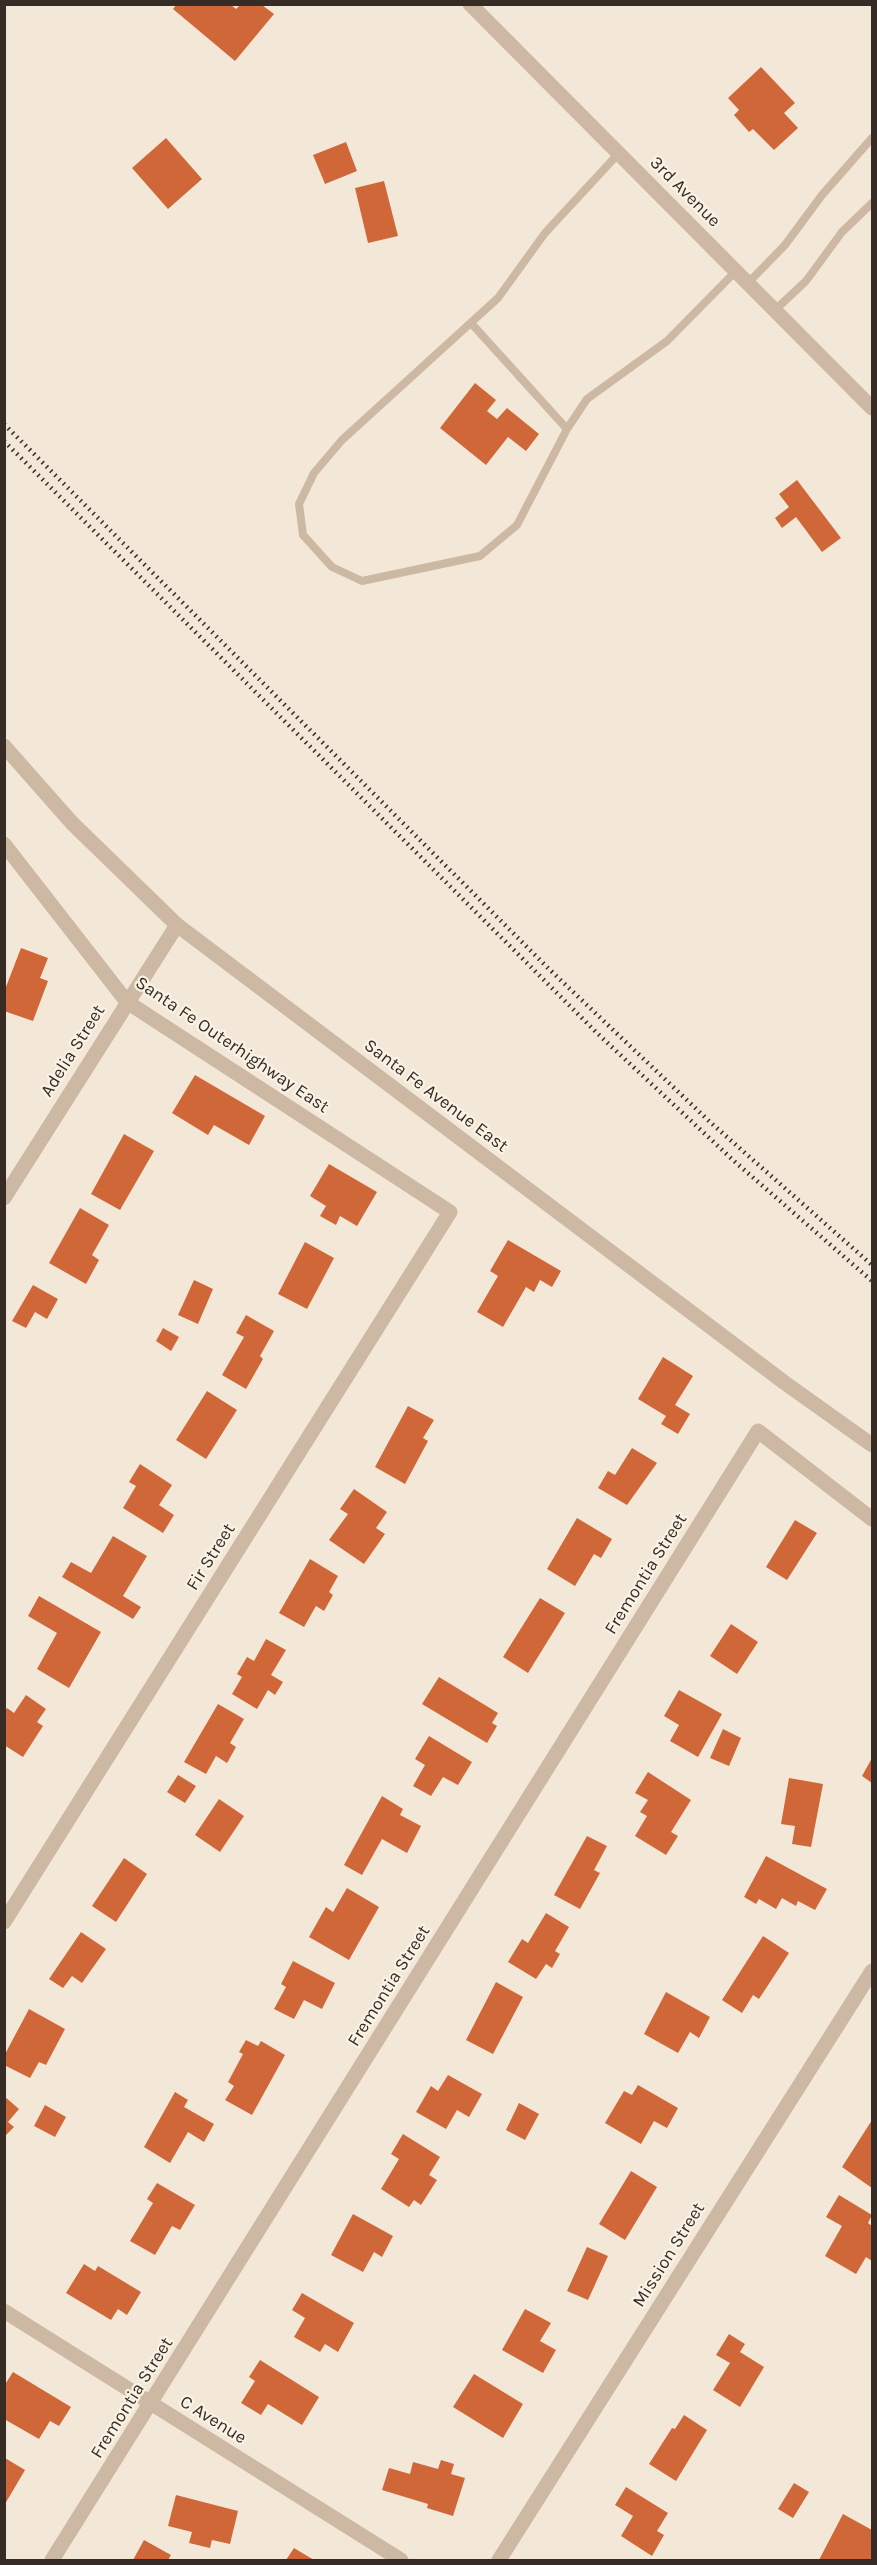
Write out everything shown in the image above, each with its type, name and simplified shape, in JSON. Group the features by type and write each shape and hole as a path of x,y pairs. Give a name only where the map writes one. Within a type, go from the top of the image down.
{"street":[{"name":"3rd Avenue","path":"470,4 873,408"},
{"name":"Santa Fe Avenue East","path":"4,746 72,823 177,926 784,1383 873,1445"},
{"name":"Santa Fe Outerhighway East","path":"4,844 127,1002 450,1212"},
{"name":"Adelia Street","path":"4,1198 177,926"},
{"name":"Fir Street","path":"4,1922 450,1212"},
{"name":"Fremontia Street","path":"52,2560 758,1431 873,1519"},
{"name":"Mission Street","path":"499,2560 873,1971"},
{"name":"C Avenue","path":"4,2311 401,2560"}],"lane":[{"path":"748,283 784,245 822,195 873,138"},
{"path":"619,153 545,233 498,298 342,440 314,472 299,504 303,535 332,567 362,581 480,556 517,525 567,429 587,399 667,341 736,270"},
{"path":"775,310 806,281 842,232 873,203"},
{"path":"471,323 567,429"}],"building":[{"path":"177,4 230,4 236,9 240,5 262,5 274,14 235,61 173,9"},
{"path":"761,67 795,103 784,113 798,128 774,150 753,129 749,132 734,115 739,110 728,98"},
{"path":"166,138 202,179 168,209 132,168"},
{"path":"346,142 357,171 325,184 313,155"},
{"path":"384,181 398,236 368,243 355,188"},
{"path":"475,383 496,400 487,411 497,419 507,408 539,434 526,451 508,437 486,465 440,428"},
{"path":"797,480 841,538 822,552 796,517 782,528 775,518 789,507 779,494"},
{"path":"21,948 48,958 40,978 48,981 33,1021 4,1011 4,992"},
{"path":"195,1075 265,1116 249,1145 214,1125 208,1135 172,1113"},
{"path":"124,1134 154,1151 120,1210 91,1194"},
{"path":"329,1164 377,1192 357,1226 340,1216 336,1225 320,1216 326,1206 310,1196"},
{"path":"80,1208 109,1225 92,1255 99,1260 86,1284 49,1263"},
{"path":"508,1240 561,1271 552,1287 540,1280 534,1292 526,1287 503,1327 477,1312 498,1276 490,1271"},
{"path":"305,1242 334,1258 307,1309 278,1294"},
{"path":"194,1280 213,1289 198,1324 178,1315"},
{"path":"33,1285 58,1299 47,1319 35,1312 26,1328 12,1321"},
{"path":"246,1315 274,1331 260,1356 263,1359 246,1389 222,1375 244,1337 236,1333"},
{"path":"163,1328 179,1337 171,1351 156,1341"},
{"path":"663,1357 693,1376 675,1405 690,1414 678,1434 661,1424 666,1416 638,1399"},
{"path":"207,1391 237,1410 206,1459 176,1440"},
{"path":"408,1406 434,1420 423,1438 428,1441 405,1484 375,1467"},
{"path":"632,1448 657,1463 627,1505 598,1488 608,1471 615,1475"},
{"path":"140,1464 172,1485 159,1505 174,1515 163,1533 123,1508 136,1486 129,1482"},
{"path":"354,1489 387,1512 376,1528 385,1534 364,1564 329,1540 348,1514 340,1509"},
{"path":"577,1518 612,1539 601,1558 594,1554 575,1586 547,1569"},
{"path":"795,1520 817,1533 787,1580 766,1567"},
{"path":"113,1536 147,1556 123,1596 141,1607 133,1619 62,1577 71,1562 91,1573"},
{"path":"310,1559 338,1576 329,1592 333,1595 324,1611 316,1606 304,1627 279,1613"},
{"path":"39,1596 101,1632 69,1688 37,1669 57,1633 28,1616"},
{"path":"540,1598 565,1613 528,1673 503,1657"},
{"path":"731,1624 758,1642 737,1674 710,1656"},
{"path":"266,1639 286,1650 271,1675 283,1682 275,1695 268,1690 257,1709 232,1694 242,1677 237,1674 247,1657 254,1661"},
{"path":"439,1677 498,1713 492,1723 497,1726 487,1743 422,1704"},
{"path":"679,1690 722,1714 698,1757 670,1741 679,1725 664,1716"},
{"path":"26,1695 46,1709 37,1722 43,1726 23,1757 4,1745 4,1712 7,1708 14,1713"},
{"path":"218,1704 244,1719 230,1743 236,1747 227,1763 216,1756 206,1774 184,1762"},
{"path":"723,1729 741,1738 729,1766 710,1758"},
{"path":"429,1736 472,1762 458,1785 443,1777 431,1796 413,1786 425,1765 415,1759"},
{"path":"872,1758 872,1783 862,1776"},
{"path":"648,1772 691,1800 671,1832 678,1836 666,1855 635,1836 647,1816 640,1812 648,1800 635,1793"},
{"path":"178,1775 196,1786 185,1803 167,1792"},
{"path":"789,1778 823,1784 811,1847 792,1844 795,1826 781,1824"},
{"path":"382,1796 403,1809 400,1815 421,1826 407,1853 382,1839 362,1875 344,1865"},
{"path":"219,1799 244,1816 220,1852 195,1835"},
{"path":"587,1836 607,1846 594,1870 600,1873 580,1909 554,1895"},
{"path":"766,1856 827,1889 815,1910 798,1901 796,1906 782,1898 776,1909 759,1899 756,1904 744,1897"},
{"path":"124,1858 147,1874 116,1922 92,1906"},
{"path":"347,1888 379,1907 349,1960 309,1937 326,1907 333,1912"},
{"path":"546,1913 569,1927 555,1951 560,1954 552,1968 546,1964 536,1979 508,1962 522,1939 528,1943"},
{"path":"81,1932 106,1949 82,1983 72,1976 63,1988 49,1979"},
{"path":"763,1936 789,1953 759,1999 753,1995 742,2013 722,2000"},
{"path":"293,1961 335,1983 322,2009 304,2000 294,2019 274,2009 286,1987 281,1984"},
{"path":"496,1982 523,1997 493,2054 466,2040"},
{"path":"666,1992 710,2017 699,2038 690,2032 678,2053 644,2034"},
{"path":"29,2009 65,2029 46,2065 39,2062 30,2078 4,2065 4,2056"},
{"path":"246,2040 258,2046 261,2041 285,2055 252,2115 225,2100 234,2086 228,2082 243,2054 239,2052"},
{"path":"448,2075 482,2094 469,2117 457,2110 446,2129 416,2112 431,2086 438,2091"},
{"path":"638,2085 678,2108 667,2128 654,2121 641,2144 605,2123 624,2091 632,2095"},
{"path":"175,2092 188,2100 184,2107 214,2124 204,2142 188,2132 170,2163 144,2147"},
{"path":"4,2096 19,2109 8,2122 14,2127 4,2137"},
{"path":"519,2103 539,2114 525,2140 506,2130"},
{"path":"45,2105 66,2117 55,2137 34,2126"},
{"path":"872,2120 872,2188 842,2167"},
{"path":"403,2134 440,2157 429,2175 437,2180 421,2205 414,2200 409,2207 381,2189 399,2159 391,2154"},
{"path":"631,2171 657,2187 625,2240 599,2224"},
{"path":"157,2183 195,2205 180,2230 172,2226 155,2255 130,2241 153,2203 147,2199"},
{"path":"839,2195 872,2215 868,2223 872,2226 872,2261 866,2257 856,2274 825,2256 842,2226 826,2217"},
{"path":"353,2214 393,2236 382,2257 374,2252 363,2272 331,2255"},
{"path":"587,2247 608,2256 588,2300 567,2291"},
{"path":"84,2264 95,2271 98,2266 141,2292 127,2315 118,2309 111,2320 66,2293"},
{"path":"302,2293 354,2323 338,2352 325,2344 320,2352 294,2337 305,2318 292,2310"},
{"path":"525,2309 551,2323 540,2341 556,2350 543,2373 502,2350"},
{"path":"729,2334 745,2344 740,2352 764,2367 740,2407 713,2390 730,2363 716,2355"},
{"path":"260,2360 319,2397 302,2425 268,2404 261,2415 241,2403 255,2381 249,2377"},
{"path":"13,2372 71,2407 59,2426 50,2421 39,2439 4,2419 4,2386"},
{"path":"474,2374 523,2404 503,2438 453,2407"},
{"path":"684,2415 707,2430 676,2481 649,2464 672,2428 675,2429"},
{"path":"5,2458 25,2470 5,2504"},
{"path":"441,2460 454,2464 451,2474 465,2478 453,2516 427,2508 428,2504 382,2490 389,2468 410,2474 413,2462 438,2469"},
{"path":"794,2483 809,2492 793,2518 778,2509"},
{"path":"626,2487 668,2513 657,2531 664,2535 652,2556 621,2536 633,2516 615,2505"},
{"path":"176,2495 238,2511 230,2544 212,2540 210,2548 189,2543 192,2532 168,2526"},
{"path":"843,2514 872,2530 872,2560 819,2560"},
{"path":"144,2540 171,2555 168,2560 133,2560"},
{"path":"294,2548 314,2560 286,2560"}],"railway":[{"path":"4,424 549,969 710,1122 872,1265"},
{"path":"4,441 598,1034 734,1161 872,1281"}]}
